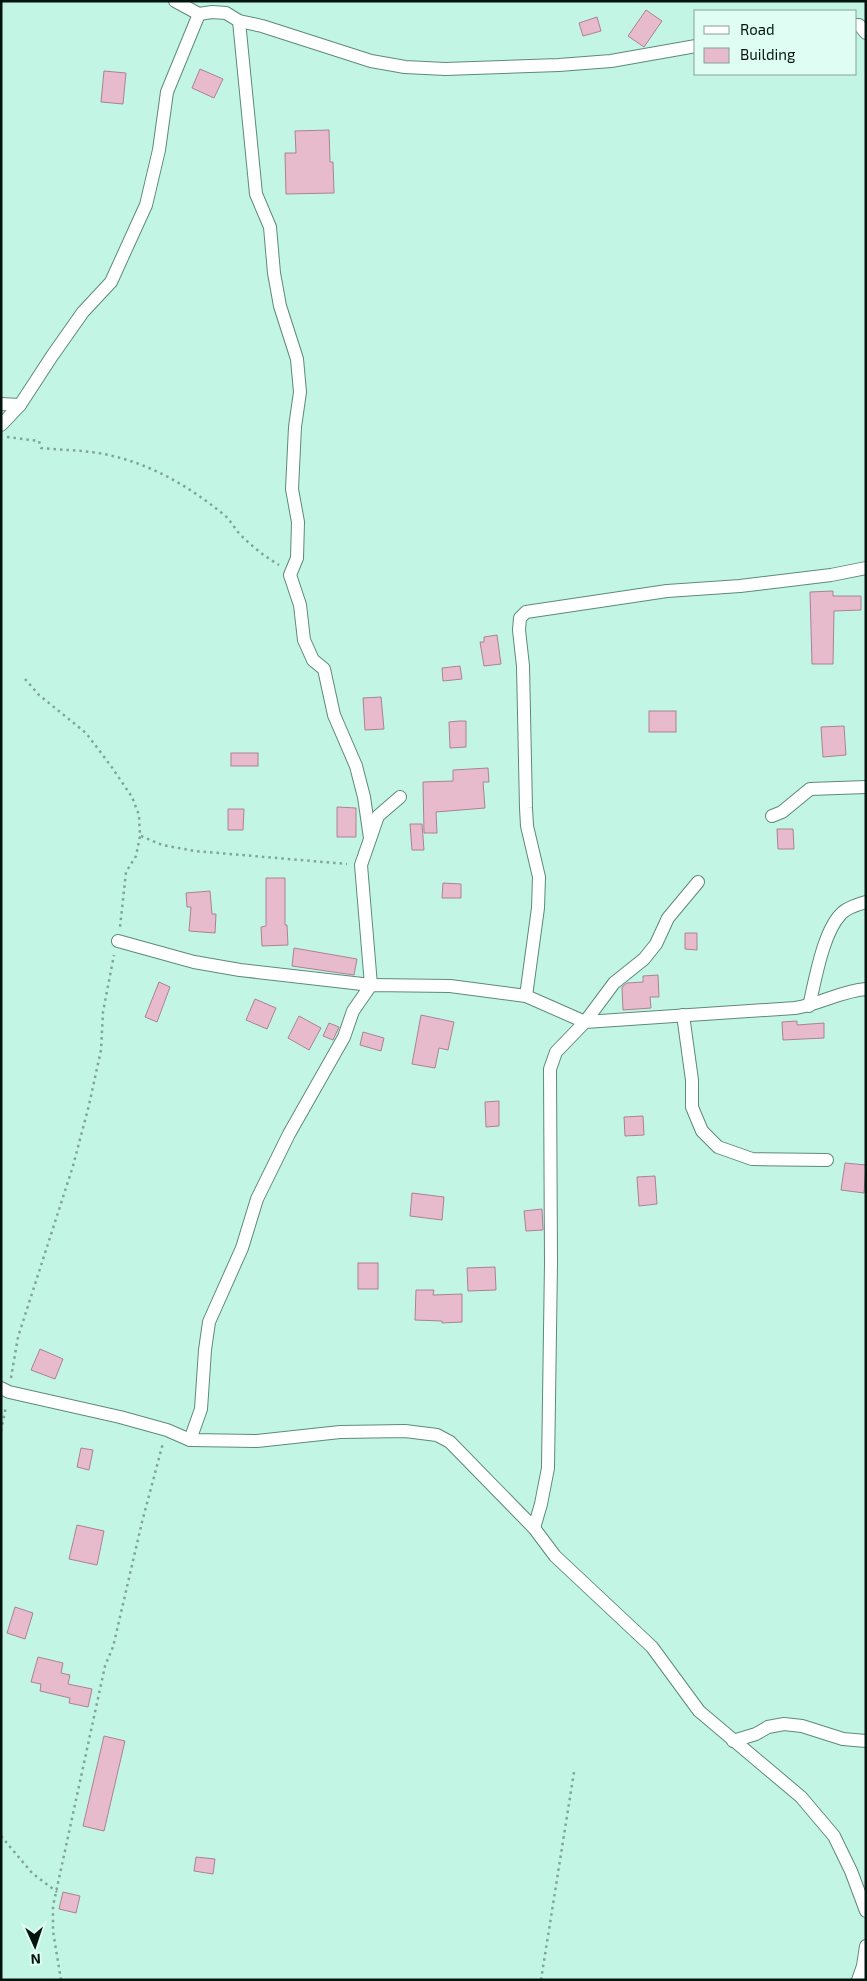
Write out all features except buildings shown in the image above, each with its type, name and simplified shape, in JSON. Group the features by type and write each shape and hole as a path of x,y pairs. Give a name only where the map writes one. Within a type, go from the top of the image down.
{"street":[{"path":"175,1 226,13 239,21 262,26 371,61 405,67 445,69 577,63 611,60 694,46"},
{"path":"1,426 20,405 83,312 111,282 146,205 159,150 167,92 207,9"},
{"path":"239,21 256,194 270,227 274,273 280,306 297,359 300,384 292,489 298,522 297,558 290,575 300,605 304,640 313,660 324,669 334,715 356,766 364,797 370,838"},
{"path":"1,404 20,405"},
{"path":"526,996 538,908 539,877 527,826 523,666 518,630 520,618 526,612 599,600 667,591 831,575 866,568"},
{"path":"772,816 782,812 810,789 866,787"},
{"path":"190,1440 201,1409 209,1322 242,1248 257,1199 289,1134 344,1037 354,1011 372,985 361,865 378,816 400,797"},
{"path":"534,1528 548,1468 551,1263 550,1069 556,1052 585,1022 614,983 644,959 656,944 668,918 698,882"},
{"path":"809,1006 819,963 830,930 842,912 866,902"},
{"path":"118,941 194,962 240,970 372,985 450,986 526,996 585,1022 809,1006 835,996 866,989"},
{"path":"683,1016 692,1080 692,1107 702,1131 718,1147 752,1159 827,1160"},
{"path":"5,1390 120,1417 167,1430 190,1440 257,1441 340,1432 405,1431 437,1435 450,1442 534,1528 555,1556 652,1646 699,1711 802,1796 834,1836 851,1871 866,1911"},
{"path":"733,1741 756,1734 768,1727 784,1724 802,1726 842,1739 866,1741"},
{"path":"858,1980 863,1966 866,1946"}],"path":[{"path":"1,435 9,438 39,441 41,448 97,453 147,466 175,479 225,515 237,531 253,546 290,575"},
{"path":"1,1431 5,1390 18,1337 73,1166 89,1106 101,1050 103,1012 118,941 126,872 136,856 140,836 139,815 132,797 112,766 86,733 39,695 25,679"},
{"path":"140,836 162,845 195,851 361,865"},
{"path":"61,1980 53,1931 53,1906 105,1666 113,1647 142,1522 167,1430"},
{"path":"541,1980 574,1772"},
{"path":"1,1836 32,1874 57,1892"}]}
